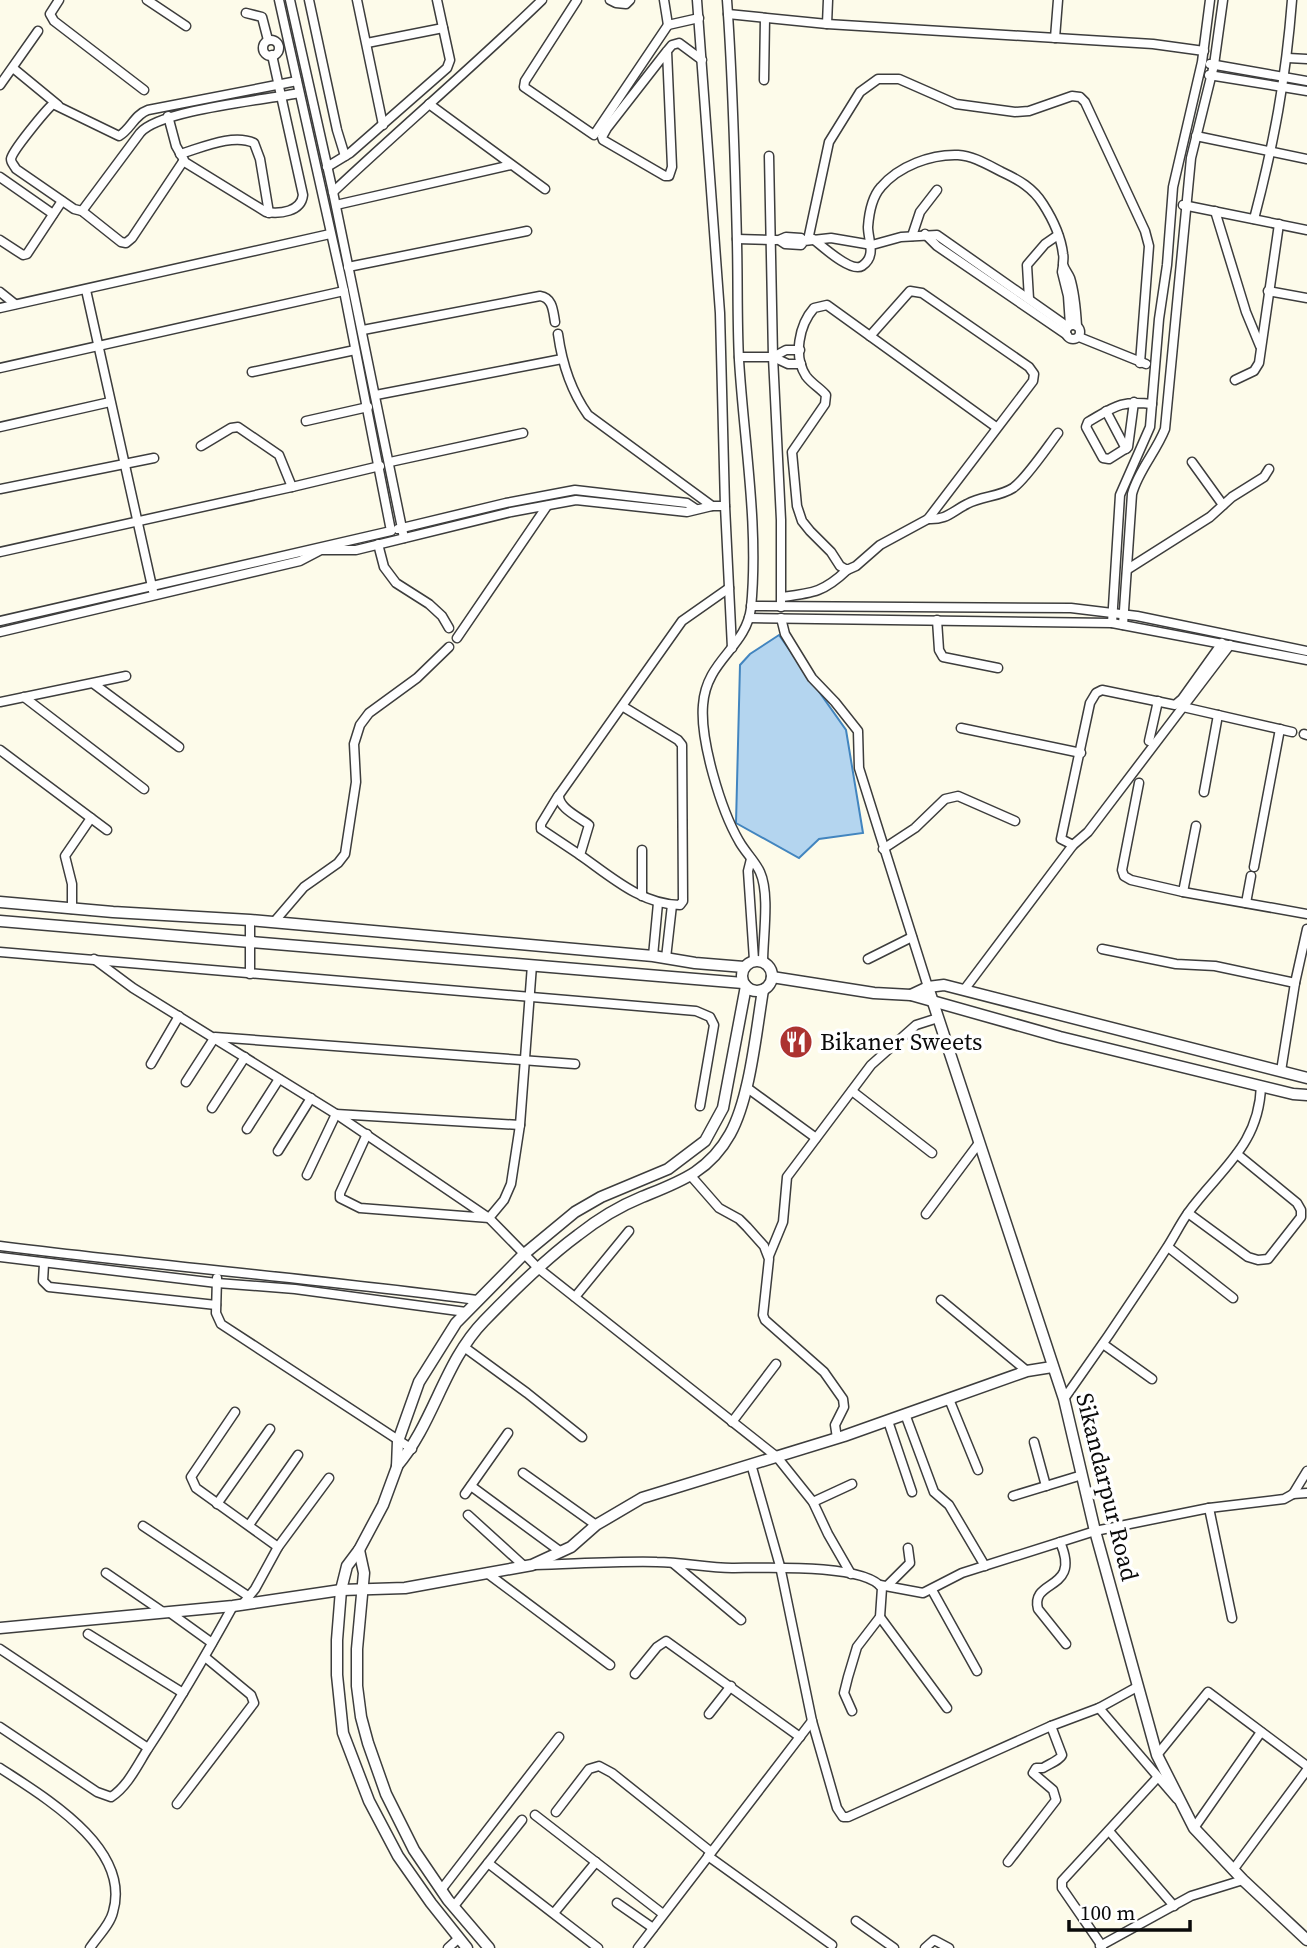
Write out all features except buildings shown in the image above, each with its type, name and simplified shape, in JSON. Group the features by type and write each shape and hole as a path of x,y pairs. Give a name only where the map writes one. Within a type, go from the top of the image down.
{"street":[{"path":"59,0 50,14 54,21 144,90"},
{"path":"147,0 186,26"},
{"path":"279,0 369,407 392,535"},
{"path":"290,0 363,330 404,538"},
{"path":"309,0 345,156"},
{"path":"357,0 383,125"},
{"path":"327,167 383,125 447,68 450,60 437,0"},
{"path":"333,192 481,60 542,0"},
{"path":"577,0 525,81 524,87 594,135 668,25 664,0"},
{"path":"610,0 626,4 630,0"},
{"path":"697,0 720,313 732,648"},
{"path":"467,1948 398,1857 379,1822 349,1750 344,1733 337,1675 341,1590 346,1566 359,1550 383,1505 397,1467 398,1441 419,1382 445,1338 477,1300 523,1255 575,1212 601,1197 668,1169 705,1141 723,1108 745,985 742,975 754,963 764,887 760,871 721,804 704,723 703,705 708,680 722,657 746,630 751,606 753,569 739,357 727,0"},
{"path":"827,24 828,0"},
{"path":"1055,38 1058,0"},
{"path":"1112,623 1122,486 1147,437 1167,265 1173,187 1202,62 1210,0"},
{"path":"1123,625 1134,485 1165,429 1185,205 1196,136 1214,65 1223,0"},
{"path":"1254,219 1272,152 1288,58 1292,0"},
{"path":"166,107 174,142 182,157 269,213 297,208 301,204 303,195 272,55 278,51 278,46 275,41 268,40 262,17 246,12"},
{"path":"728,14 827,24 1153,44 1204,51"},
{"path":"668,25 699,18"},
{"path":"764,80 765,18"},
{"path":"367,43 443,27"},
{"path":"0,85 38,31"},
{"path":"667,51 672,167 669,176 664,176 620,151 603,140 602,136 667,51 672,45 679,43 702,60"},
{"path":"1288,58 1307,59"},
{"path":"1202,62 1284,81 1307,91"},
{"path":"12,68 58,105 114,135 120,135 141,113 297,81"},
{"path":"1199,73 1307,81"},
{"path":"878,79 899,79 956,104 1015,112 1028,111 1072,96 1080,97 1085,102 1149,246 1143,363 1079,337 1073,340 1071,328 1076,298 1069,274 1063,266 1058,234 1043,204 1020,180 976,159 959,155 944,156 907,166 886,182 878,190 870,210 868,233 872,245 866,261 856,268 808,240 829,142 860,92 878,79"},
{"path":"82,211 145,127 209,108 299,93"},
{"path":"429,104 545,189"},
{"path":"58,105 51,105 11,160 16,169 76,211 82,211 121,242 128,242 182,157 232,141 252,141 257,147 269,213"},
{"path":"307,127 318,123"},
{"path":"120,135 130,148"},
{"path":"1196,136 1307,159"},
{"path":"769,156 775,240 774,357 781,607"},
{"path":"336,205 511,165"},
{"path":"0,177 53,214"},
{"path":"912,236 920,212 937,190"},
{"path":"303,195 321,191"},
{"path":"0,240 25,255 62,201"},
{"path":"1171,204 1307,230"},
{"path":"1215,211 1246,312 1261,348"},
{"path":"1235,380 1254,371 1259,363 1279,224"},
{"path":"348,267 527,231"},
{"path":"0,308 330,234"},
{"path":"925,234 937,246 1071,328"},
{"path":"1029,299 1027,265 1045,244 1058,234"},
{"path":"737,239 775,240 786,237 845,240 872,245 912,236 937,235 1071,328"},
{"path":"86,290 154,597"},
{"path":"782,597 816,592 827,587 880,545 928,519 1033,381 1034,374 1029,367 922,293 910,290 870,336"},
{"path":"1268,290 1307,298"},
{"path":"0,368 344,291"},
{"path":"0,292 15,304"},
{"path":"363,330 540,296 551,302 555,322"},
{"path":"847,570 802,522 797,506 792,452 825,404 826,395 810,381 801,364 800,329 807,316 820,305 827,305 996,427"},
{"path":"558,334 562,359 579,402 595,421 712,506"},
{"path":"252,372 355,349"},
{"path":"774,357 786,350 800,350"},
{"path":"739,357 774,357 788,364 801,364"},
{"path":"376,395 562,359"},
{"path":"359,367 369,364"},
{"path":"0,427 110,402"},
{"path":"1134,402 1126,449 1109,459 1103,458 1086,427 1088,422 1122,403 1134,402 1152,404"},
{"path":"306,422 369,407"},
{"path":"1106,411 1126,449"},
{"path":"201,446 231,428 238,427 279,455 292,486"},
{"path":"390,462 523,433"},
{"path":"928,519 942,519 969,503 985,496 999,495 1016,486 1059,433"},
{"path":"0,489 154,458"},
{"path":"1192,462 1223,505"},
{"path":"0,552 380,466"},
{"path":"1128,569 1210,517 1264,477 1269,469"},
{"path":"1122,486 1134,485"},
{"path":"0,632 300,561 316,550 344,551 377,544 402,528 506,503 575,490 687,503 696,509"},
{"path":"0,621 201,574 392,535 404,538 576,500 687,512 725,506"},
{"path":"457,638 547,506"},
{"path":"377,544 383,567 396,583 429,604 442,616 449,628"},
{"path":"201,574 205,583"},
{"path":"622,706 682,745 680,905 658,903 642,896 541,829 541,824 559,795 682,621 729,588"},
{"path":"751,606 1071,608 1124,614 1307,651"},
{"path":"749,618 1112,623 1307,660"},
{"path":"781,618 785,634 812,678 858,731 859,768 928,987"},
{"path":"937,620 939,650 943,657 998,668"},
{"path":"1073,845 1061,839 1090,703 1096,693 1102,691 1175,705 1226,644"},
{"path":"964,990 1073,845 1088,832 1183,707 1226,644"},
{"path":"274,922 304,887 338,863 345,854 356,782 354,744 363,720 416,678 449,647"},
{"path":"0,702 126,676"},
{"path":"94,684 179,747"},
{"path":"24,697 144,789"},
{"path":"1149,741 1157,701"},
{"path":"1183,707 1292,732"},
{"path":"1204,792 1218,715"},
{"path":"961,728 1080,753"},
{"path":"1246,903 1280,729"},
{"path":"0,750 107,830"},
{"path":"1139,783 1122,873 1131,880 1183,892 1307,914"},
{"path":"559,795 558,801 589,826 580,855"},
{"path":"883,849 915,828 945,799 958,796 1015,821"},
{"path":"72,909 72,884 65,856 91,818"},
{"path":"1183,892 1196,827"},
{"path":"642,850 642,896"},
{"path":"751,859 748,871 754,963"},
{"path":"0,902 250,920 666,958 754,963 770,968 772,977 769,985 756,991 745,985 532,965 0,921"},
{"path":"653,956 658,903"},
{"path":"666,958 672,905"},
{"path":"250,920 250,974"},
{"path":"1281,1071 1307,929"},
{"path":"869,959 912,937"},
{"path":"1102,949 1176,964 1215,966 1295,983"},
{"path":"0,952 704,1013 710,1017 713,1025 700,1106"},
{"path":"94,959 120,979 367,1134 489,1218 538,1268 777,1457 813,1502 851,1574"},
{"path":"489,1218 504,1200 511,1184 520,1125 532,965"},
{"path":"772,977 874,993 911,995 1060,1037 1307,1095"},
{"path":"911,995 928,987 944,985 1307,1078"},
{"name":"Sikandarpur Road","path":"928,987 1064,1399 1095,1531 1157,1755 1194,1828 1243,1880 1306,1936"},
{"path":"397,1467 412,1449 464,1347 481,1325 538,1268 609,1214 691,1176 720,1149 737,1119 746,1087 763,990"},
{"path":"150,1064 179,1016"},
{"path":"837,1438 835,1425 844,1407 843,1399 824,1371 765,1320 763,1315 769,1256 783,1222 787,1177 884,1051 915,1025 938,1018"},
{"path":"215,1037 575,1063"},
{"path":"186,1082 215,1037"},
{"path":"212,1108 244,1057"},
{"path":"247,1129 279,1079"},
{"path":"1064,1399 1168,1247 1188,1213 1237,1154 1256,1123 1261,1086"},
{"path":"746,1087 816,1138"},
{"path":"852,1091 933,1153"},
{"path":"278,1151 311,1098"},
{"path":"336,1114 520,1125"},
{"path":"307,1175 336,1114"},
{"path":"367,1134 340,1198 360,1209 489,1218"},
{"path":"926,1214 979,1143"},
{"path":"1188,1213 1248,1257 1268,1259 1275,1253 1301,1217 1301,1210 1297,1203 1237,1154"},
{"path":"691,1176 719,1208 739,1219 747,1227 769,1256"},
{"path":"575,1297 629,1231"},
{"path":"0,1246 477,1300"},
{"path":"1168,1247 1233,1298"},
{"path":"38,1251 43,1282 49,1287 216,1305"},
{"path":"0,1257 217,1283 295,1289 466,1312"},
{"path":"216,1272 216,1313 221,1324 412,1449"},
{"path":"941,1300 1027,1371"},
{"path":"1103,1344 1152,1380"},
{"path":"464,1347 527,1392 582,1437"},
{"path":"732,1422 776,1364"},
{"path":"528,1566 571,1547 596,1525 642,1498 837,1438 1027,1371 1052,1367"},
{"path":"949,1399 978,1470"},
{"path":"235,1412 191,1477 196,1488 278,1547"},
{"path":"905,1414 934,1492 949,1505 985,1566"},
{"path":"888,1421 912,1492"},
{"path":"216,1504 270,1429"},
{"path":"464,1494 508,1433"},
{"path":"1034,1442 1046,1486"},
{"path":"249,1525 298,1455"},
{"path":"751,1464 780,1566 812,1721 837,1808 843,1817 1098,1708 1137,1687"},
{"path":"1293,1494 1307,1471"},
{"path":"523,1473 596,1525"},
{"path":"1013,1496 1082,1475"},
{"path":"0,1727 105,1796 111,1797 118,1793 212,1643 241,1602 255,1589 278,1547 329,1478"},
{"path":"813,1502 852,1484"},
{"path":"471,1486 561,1552"},
{"path":"0,1628 166,1612 341,1590 405,1588 528,1566 673,1563 729,1568 780,1566 851,1574 923,1594 962,1573 1095,1531 1209,1508 1284,1499 1293,1494 1307,1493"},
{"path":"1209,1508 1232,1618"},
{"path":"467,1515 528,1566"},
{"path":"144,1526 241,1602"},
{"path":"1060,1542 1066,1556 1065,1572 1059,1580 1042,1591 1037,1603 1038,1609 1066,1644"},
{"path":"852,1711 844,1693 853,1656 880,1617 884,1585 910,1563 908,1548"},
{"path":"359,1550 364,1573 357,1686 361,1717 380,1778 414,1850 441,1890 489,1948"},
{"path":"673,1563 741,1620"},
{"path":"106,1573 212,1643"},
{"path":"487,1573 610,1665"},
{"path":"932,1590 977,1671"},
{"path":"880,1617 947,1708"},
{"path":"88,1634 183,1693"},
{"path":"635,1674 657,1647 666,1641 800,1737"},
{"path":"0,1649 148,1748"},
{"path":"177,1804 254,1703 251,1695 205,1657"},
{"path":"709,1714 731,1686"},
{"path":"1157,1755 1207,1692 1307,1768 1233,1870"},
{"path":"1098,1708 1177,1799"},
{"path":"638,1948 812,1721"},
{"path":"1008,1862 1056,1800 1057,1795 1053,1790 1033,1773 1034,1769 1045,1768 1049,1763 1061,1758 1051,1726"},
{"path":"1194,1828 1261,1732"},
{"path":"441,1890 559,1737"},
{"path":"556,1812 589,1769 600,1766 710,1854 832,1945"},
{"path":"0,1768 40,1794 83,1830 103,1852 116,1895 112,1917 90,1948"},
{"path":"1157,1778 1062,1881 1062,1888 1099,1947 1191,1896 1243,1880"},
{"path":"535,1815 663,1914"},
{"path":"454,1906 522,1820"},
{"path":"1109,1831 1174,1906"},
{"path":"554,1913 596,1862"},
{"path":"488,1863 597,1948"},
{"path":"617,1903 653,1928"},
{"path":"856,1921 894,1948"},
{"path":"448,1948 459,1938"},
{"path":"925,1948 934,1940 949,1948"}],"water":[{"path":"779,635 846,730 863,833 819,839 799,858 736,823 740,665 750,654"}],"place":[{"name":"Bikaner Sweets","path":"796,1042"}]}
